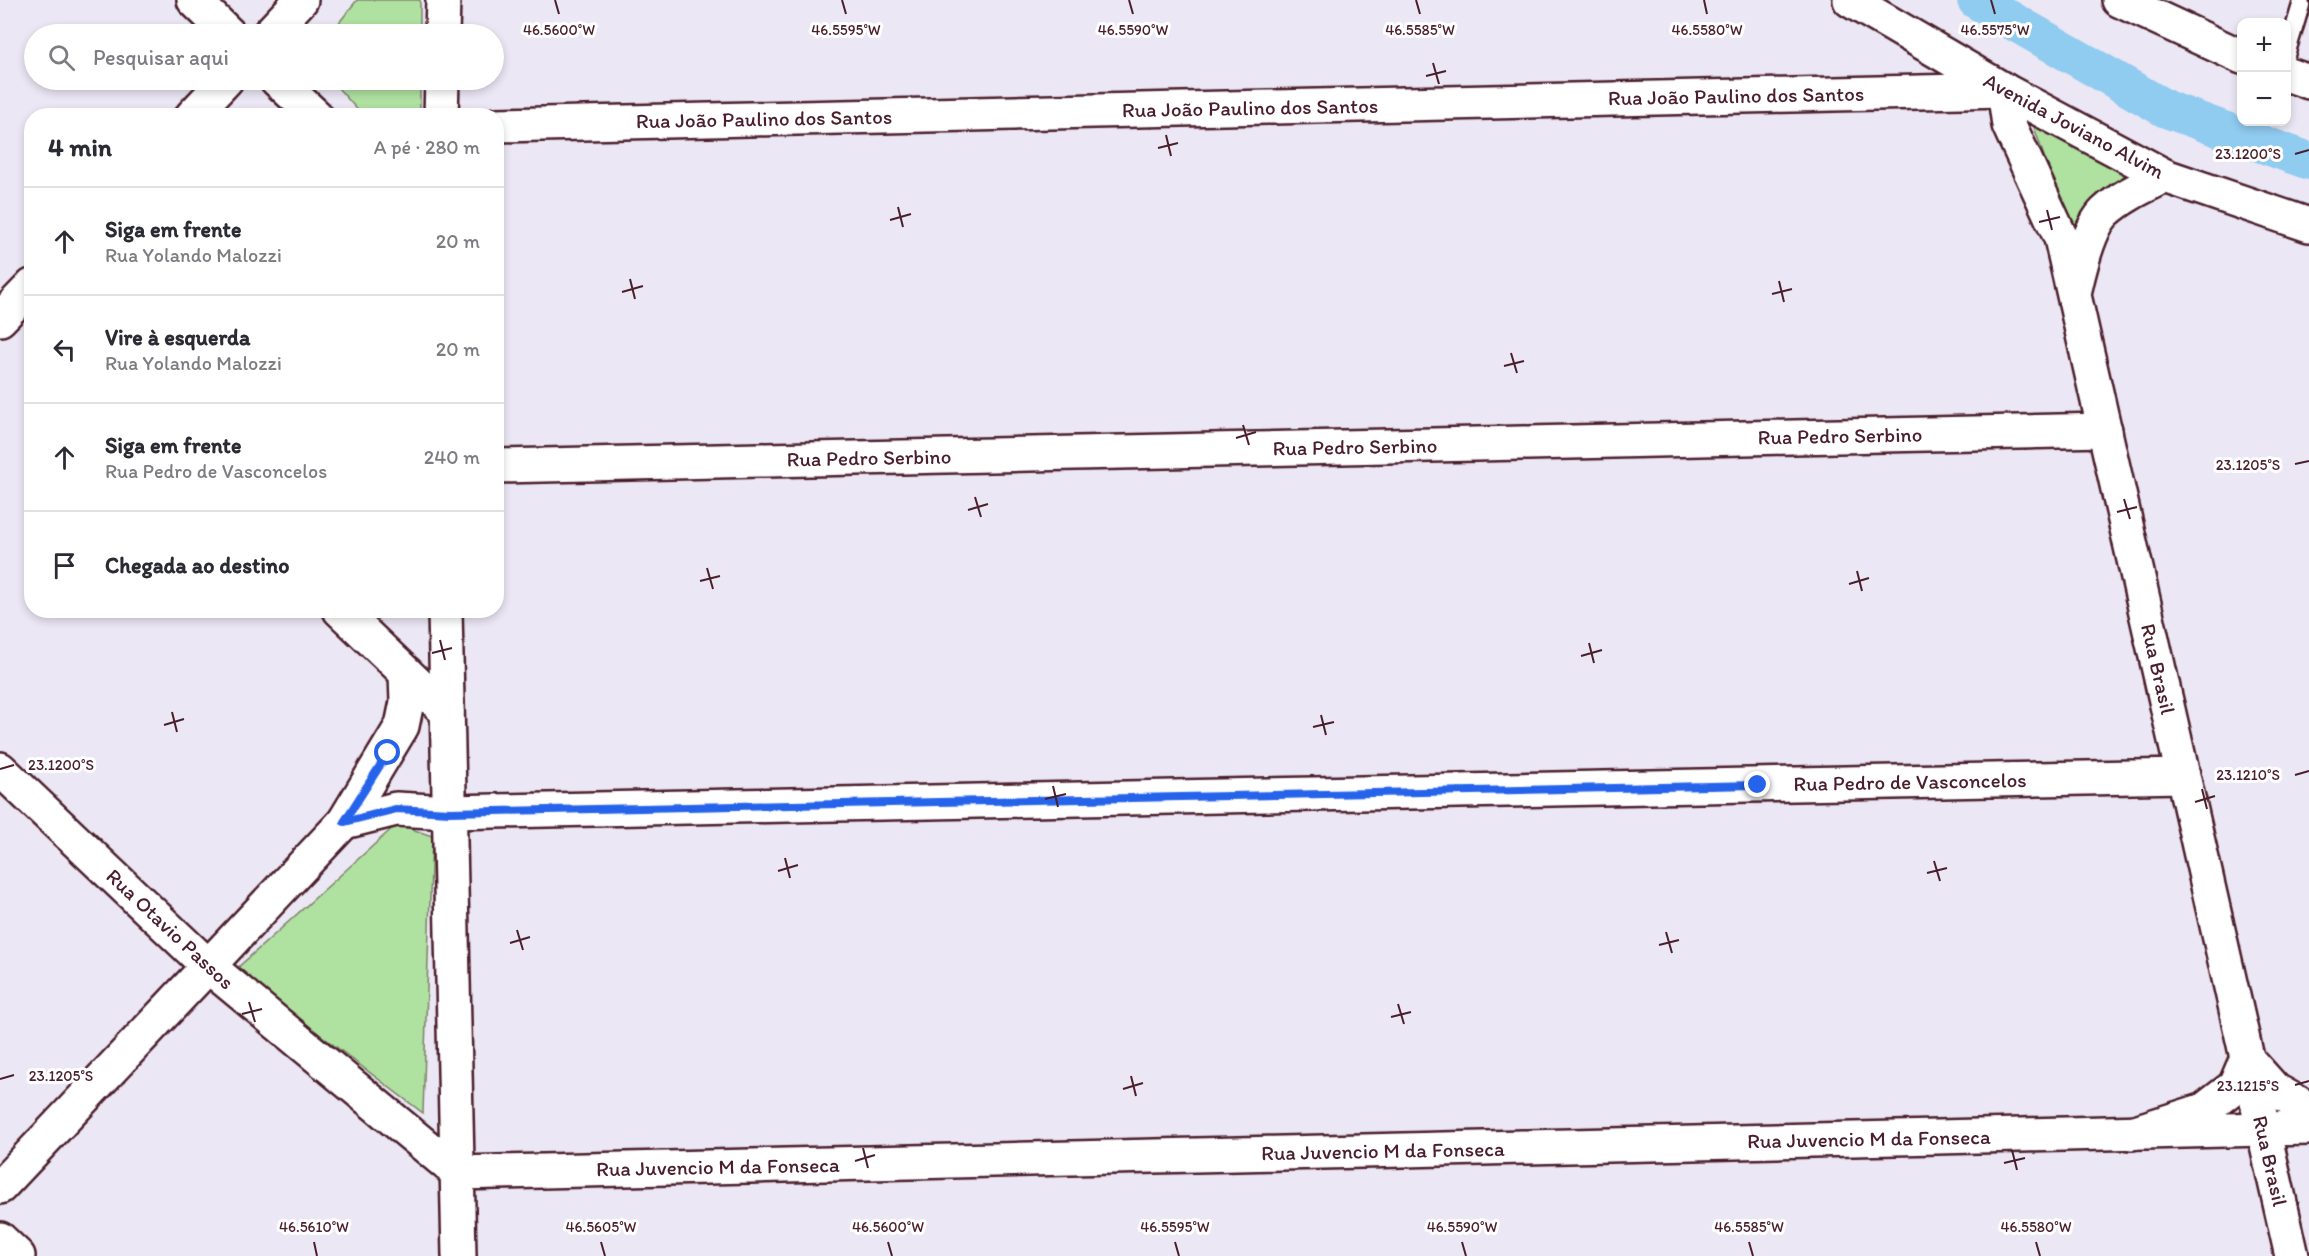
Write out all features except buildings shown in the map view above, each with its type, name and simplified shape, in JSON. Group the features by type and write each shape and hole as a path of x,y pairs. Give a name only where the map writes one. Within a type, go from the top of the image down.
{"street":[{"path":"194,0 219,24"},
{"path":"279,24 302,0"},
{"path":"442,24 443,0"},
{"name":"Avenida Joviano Alvim","path":"1850,0 2004,90 2165,176 2309,225"},
{"path":"2119,0 2237,55"},
{"path":"2291,76 2309,82"},
{"path":"200,108 217,90"},
{"path":"288,90 307,108"},
{"path":"441,108 442,90"},
{"name":"Rua João Paulino dos Santos","path":"504,125 2004,90"},
{"name":"Rua Brasil","path":"2004,90 2009,125 2061,238 2292,1256"},
{"path":"2074,294 2083,255 2104,213 2127,196 2165,176"},
{"name":"Rua Pedro Serbino","path":"504,466 2105,430"},
{"path":"348,618 447,712"},
{"path":"445,618 459,1256"},
{"path":"0,1187 344,822 402,726 406,702 406,673"},
{"name":"Rua Otavio Passos","path":"0,770 208,966 458,1173"},
{"name":"Rua Pedro de Vasconcelos","path":"344,822 396,809 450,812 2182,776"},
{"path":"2132,1133 2204,1110 2235,1086 2247,1058 2275,1090 2309,1109"},
{"name":"Rua Juvencio M da Fonseca","path":"458,1173 2309,1128"},
{"path":"2280,1205 2298,1221 2309,1225"},
{"path":"0,1239 18,1256"}],"lane":[{"path":"2291,37 2300,4"}],"green space":[{"path":"357,0 420,0 420,24 338,24"},
{"path":"340,90 420,90 420,108 356,108"},
{"path":"2032,121 2133,177 2072,246 2064,215"},
{"path":"397,824 432,836 423,1113 235,970"}],"waterway":[{"path":"1976,0 2166,109 2309,161"}],"route":[{"path":"388,753 344,822 396,809 450,812 1758,785"}]}
